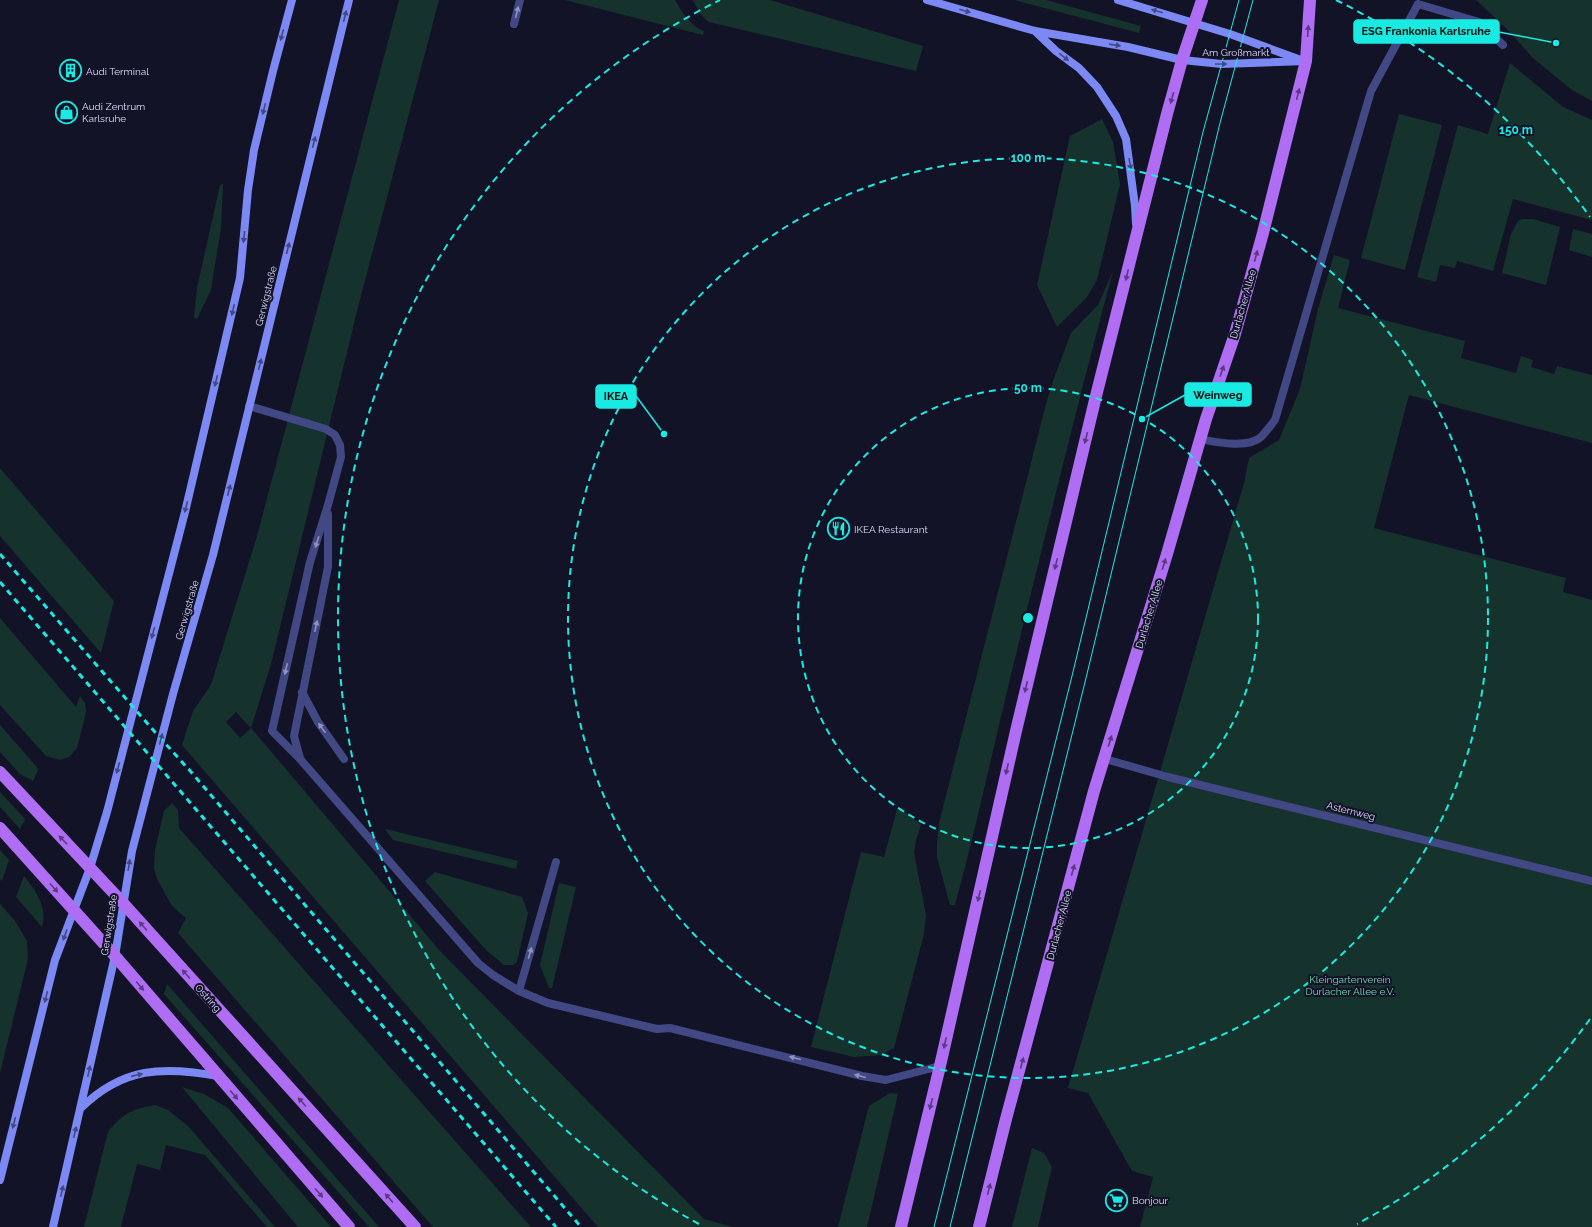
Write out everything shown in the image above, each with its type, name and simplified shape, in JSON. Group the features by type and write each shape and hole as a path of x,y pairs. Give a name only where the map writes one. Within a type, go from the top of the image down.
{"main road":[{"path":"0,1180 56,960 90,868 185,512 226,343 240,278 248,190 254,150 292,0"},
{"name":"Gerwigstraße","path":"53,1227 115,956 134,844 173,694 213,555 349,0"},
{"name":"Am Großmarkt","path":"927,0 1035,31 1128,47 1182,60 1222,64 1306,61"},
{"name":"Am Großmarkt","path":"1118,0 1194,23 1306,61"},
{"path":"900,1227 940,1066 1019,716 1095,400 1157,150 1182,60 1202,0"},
{"name":"Durlacher Allee","path":"979,1227 1006,1120 1092,799 1167,554 1211,403 1235,334 1263,233 1306,61 1310,0"},
{"path":"1035,31 1056,51 1079,68 1097,87 1116,116 1126,139 1135,206 1136,237"},
{"name":"Ostring","path":"0,772 123,903 415,1227"},
{"path":"0,828 115,956 349,1227"},
{"path":"81,1109 96,1094 118,1081 134,1076 158,1071 175,1070 218,1076"}],"lane":[{"path":"514,24 520,0"},
{"path":"1200,439 1242,444 1260,438 1275,420 1371,91 1418,4 1479,22 1504,44"},
{"path":"249,406 326,429 335,435 340,445 341,457 310,562 272,731 300,759 478,963 493,975 519,991 556,1005 656,1029 670,1028 862,1076 886,1080 940,1066"},
{"path":"300,759 294,736 328,567 328,505"},
{"path":"302,692 318,722 344,760"},
{"name":"Asternweg","path":"1105,759 1168,777 1592,881"},
{"path":"519,991 556,862"}],"green space":[{"path":"399,0 439,0 358,307 271,664 251,728 441,952 704,1219 733,1227 598,1227 182,745 193,711 211,685 257,536","holes":["236,712 251,728 240,738 226,722"]},
{"path":"565,0 675,0 690,22 704,31 703,35"},
{"path":"693,0 770,0 923,46 916,71 709,22 700,14"},
{"path":"1014,0 1046,0 1141,26 1139,33"},
{"path":"1476,0 1592,0 1592,101 1572,90 1534,59 1506,28"},
{"path":"1510,63 1563,107 1592,120 1592,220 1513,199 1493,271 1457,261 1455,268 1440,265 1436,282 1417,277 1458,125 1488,134"},
{"path":"1399,114 1442,125 1405,270 1361,258"},
{"path":"1102,119 1113,142 1120,184 1097,280 1087,297 1057,327 1037,285 1070,136"},
{"path":"223,184 221,228 211,290 197,319 194,317 197,288 220,185"},
{"path":"1522,219 1533,219 1560,227 1546,285 1502,273 1511,234 1518,221"},
{"path":"1573,229 1592,234 1592,257 1569,250"},
{"name":"Kleingartenverein Durlacher Allee e.V.","path":"1334,255 1350,260 1338,308 1465,341 1461,358 1516,373 1521,356 1533,360 1531,367 1554,374 1557,366 1592,375 1592,443 1409,395 1374,528 1566,578 1563,592 1592,600 1592,1227 1140,1227 1153,1177 1132,1171 1088,1093 1068,1088 1244,483 1249,458 1279,440 1300,389 1318,309"},
{"path":"1113,271 1048,523 963,876 955,905 950,905 937,857 939,823 1046,404 1071,333 1098,305"},
{"path":"0,468 114,601 101,653 0,536"},
{"path":"0,618 76,707 80,696 85,703 86,712 77,748 69,757 60,760 46,756 0,705"},
{"path":"0,725 37,767 38,770 33,781 20,774 0,752"},
{"path":"0,792 25,819 20,829 0,807"},
{"path":"172,803 178,810 179,828 531,1227 433,1227 178,933 186,918 172,906 157,879 154,869 155,850 164,811"},
{"path":"898,806 921,825 916,840 914,853 926,915 924,934 894,1048 881,1055 854,1057 811,1047 861,852 884,857"},
{"path":"385,829 518,861 516,869 393,840"},
{"path":"0,850 9,860 2,881 0,879"},
{"path":"435,872 522,897 528,913 517,962 513,965 504,965 486,950 425,881"},
{"path":"24,876 33,887 40,900 43,913 42,927 16,897"},
{"path":"559,883 576,887 552,988 549,988 540,965"},
{"path":"0,904 15,921 27,941 28,959 0,1073"},
{"path":"167,984 379,1227 369,1227 164,994"},
{"path":"182,1087 204,1094 228,1108 331,1227 298,1227"},
{"path":"890,1093 898,1094 867,1227 838,1227 869,1106"},
{"path":"155,1105 168,1110 188,1126 275,1227 267,1227 205,1155 166,1145 160,1170 137,1164 121,1227 84,1227 108,1132 128,1113 140,1108"},
{"path":"1032,1148 1044,1153 1052,1167 1038,1227 1012,1227"}],"tram line":[{"path":"934,1227 1072,676 1203,132 1239,0"},
{"path":"950,1227 1086,678 1220,123 1253,0"}],"railway":[{"path":"0,554 192,773 581,1227"},
{"path":"0,582 556,1227"}],"place":[{"name":"ESG Frankonia Karlsruhe","path":"1556,43"},
{"name":"Audi Terminal","path":"71,71"},
{"name":"Audi Zentrum Karlsruhe","path":"66,112"},
{"name":"Weinweg","path":"1142,419"},
{"name":"IKEA","path":"664,434"},
{"name":"IKEA Restaurant","path":"838,529"},
{"name":"Bonjour","path":"1117,1200"}]}
